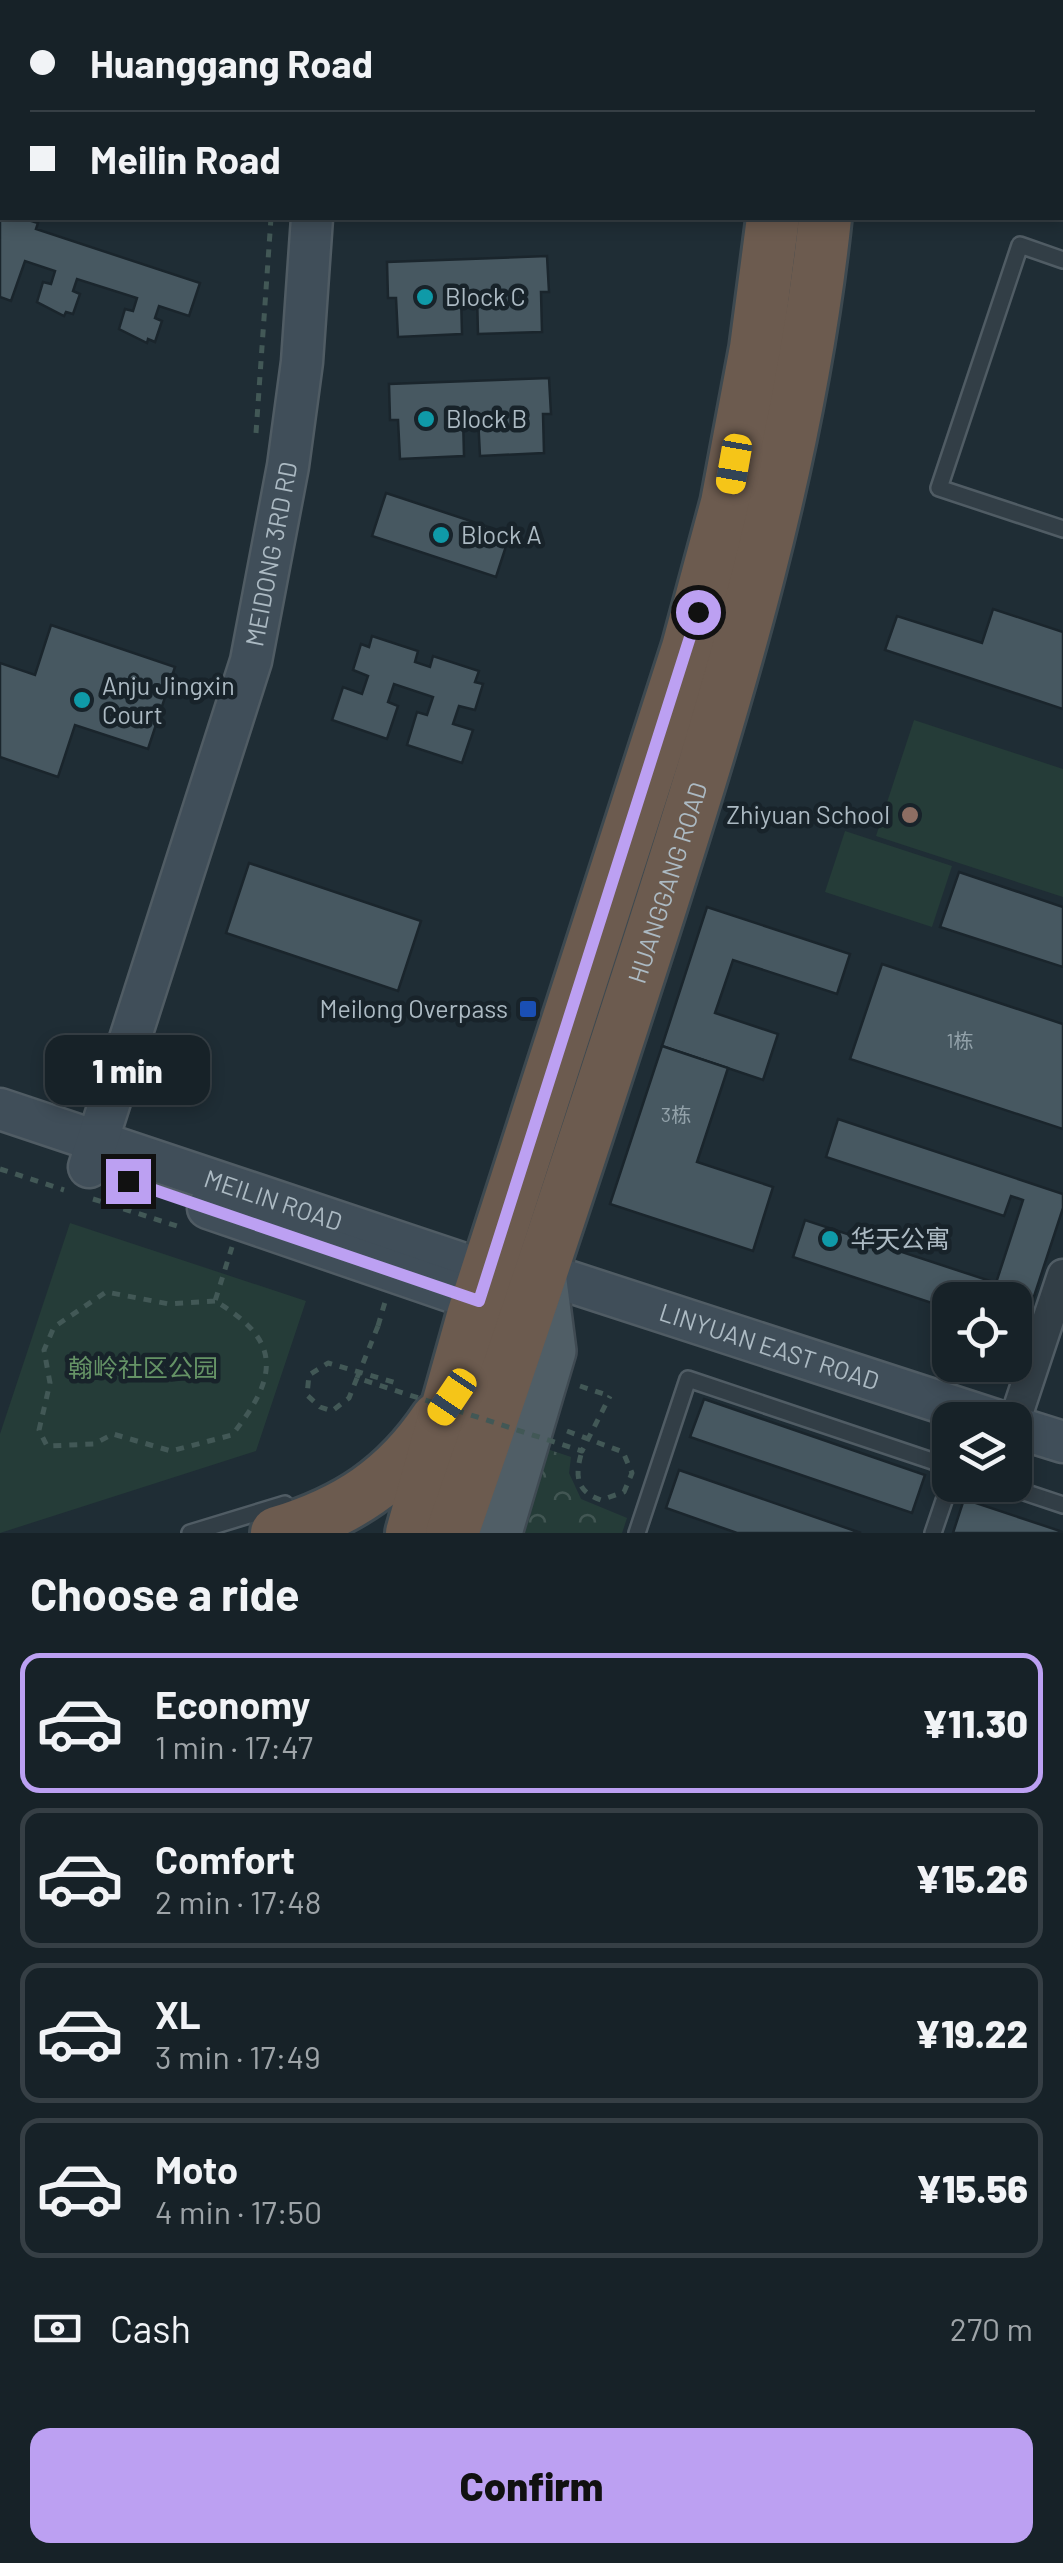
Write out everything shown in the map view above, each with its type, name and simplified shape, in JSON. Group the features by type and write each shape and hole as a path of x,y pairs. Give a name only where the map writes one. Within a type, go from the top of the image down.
{"highway":[{"name":"HUANGGANG ROAD","path":"412,1533 447,1381 480,1296 688,648 728,502 756,348 773,220"},
{"name":"HUANGGANG ROAD","path":"452,1533 543,1274 730,690 764,566 817,297 826,220"},
{"path":"291,1515 326,1518 373,1490 418,1447 447,1381"}],"main road":[{"path":"499,1533 553,1351 543,1274"}],"street":[{"name":"MEIDONG 3RD RD","path":"93,1154 251,662 288,466 302,362 312,220"},
{"name":"MEILIN ROAD","path":"0,1109 93,1154 480,1296"},
{"name":"MEILIN ROAD","path":"0,1138 93,1154"},
{"name":"LINYUAN EAST ROAD","path":"543,1274 938,1402"},
{"path":"1022,1402 1063,1275"},
{"path":"1032,1430 1063,1442"}],"lane":[{"path":"1063,260 1020,245 939,488 1063,530"},
{"path":"636,1533 688,1379 932,1461"},
{"path":"1032,1495 1063,1505"},
{"path":"933,1533 944,1502"},
{"path":"190,1533 291,1515"}],"path":[{"path":"256,440 271,220"},
{"path":"215,1301 232,1244"},
{"path":"106,1292 169,1304 215,1301 241,1316 264,1342 268,1373 232,1435 171,1451 114,1434 94,1444 47,1446 38,1430 50,1382 44,1350 54,1327 106,1292"},
{"path":"385,1302 378,1326 357,1378 350,1398 332,1411 320,1408 307,1395 309,1376 328,1363 352,1369 400,1384"},
{"path":"357,1378 582,1451"},
{"path":"553,1426 610,1446 623,1452 632,1472 624,1492 601,1500 581,1489 576,1478 582,1451 610,1396 567,1382"}],"green space":[{"path":"914,720 1063,769 1063,897 876,836"},
{"path":"845,831 952,866 932,927 825,892"},
{"name":"翰岭社区公园","path":"70,1223 306,1301 256,1451 0,1533 0,1434"},
{"path":"547,1449 571,1457 569,1473 581,1499 627,1518 622,1533 524,1533"}],"building":[{"path":"0,220 38,223 36,229 200,283 189,316 159,306 155,318 162,321 155,342 148,339 147,343 119,329 125,309 133,311 137,298 77,279 73,291 80,294 73,314 66,312 64,316 37,302 43,282 51,284 55,271 25,261 11,301 0,297"},
{"name":"Block C","path":"547,256 549,292 541,292 542,332 478,334 477,295 461,295 462,334 398,337 396,298 388,298 387,262"},
{"name":"Block B","path":"549,378 551,414 543,414 544,453 480,456 478,417 463,417 464,456 400,459 398,420 390,420 389,384"},
{"name":"Block A","path":"386,493 510,534 496,577 372,536"},
{"path":"993,609 1063,632 1063,709 885,650 897,616 982,643"},
{"name":"Anju Jingxin Court","path":"51,625 175,667 148,749 75,725 58,777 0,757 0,663 35,675"},
{"path":"372,636 418,651 415,662 430,667 433,656 479,671 475,682 483,684 475,710 459,706 453,724 473,730 462,763 407,745 417,712 427,715 433,697 394,684 388,702 398,706 387,739 332,720 343,687 362,694 368,676 353,670 361,644 369,647"},
{"path":"249,863 421,921 398,991 226,933"},
{"path":"959,872 1063,907 1063,967 940,927"},
{"path":"707,907 850,954 837,994 733,960 715,1013 778,1034 763,1080 662,1046"},
{"path":"882,964 1063,1024 1063,1129 850,1059"},
{"path":"662,1046 728,1068 697,1162 773,1187 753,1251 610,1204"},
{"name":"华天公寓","path":"838,1119 1063,1194 1063,1208 1032,1303 1032,1282 996,1282 1023,1200 1011,1196 1004,1216 826,1157"},
{"name":"华天公寓","path":"805,1220 993,1282 932,1282 932,1303 793,1257"},
{"path":"704,1399 925,1475 912,1513 690,1437"},
{"path":"679,1470 861,1533 737,1533 666,1508"},
{"path":"963,1502 1063,1532 1063,1533 953,1533"}],"place":[{"name":"Block C","path":"425,297"},
{"name":"Block B","path":"426,419"},
{"name":"Block A","path":"441,535"},
{"name":"Anju Jingxin Court","path":"82,700"},
{"name":"Zhiyuan School","path":"910,815"},
{"name":"Meilong Overpass","path":"528,1009"},
{"name":"华天公寓","path":"830,1239"}],"route":[{"path":"128,1181 479,1301 698,612"}]}
